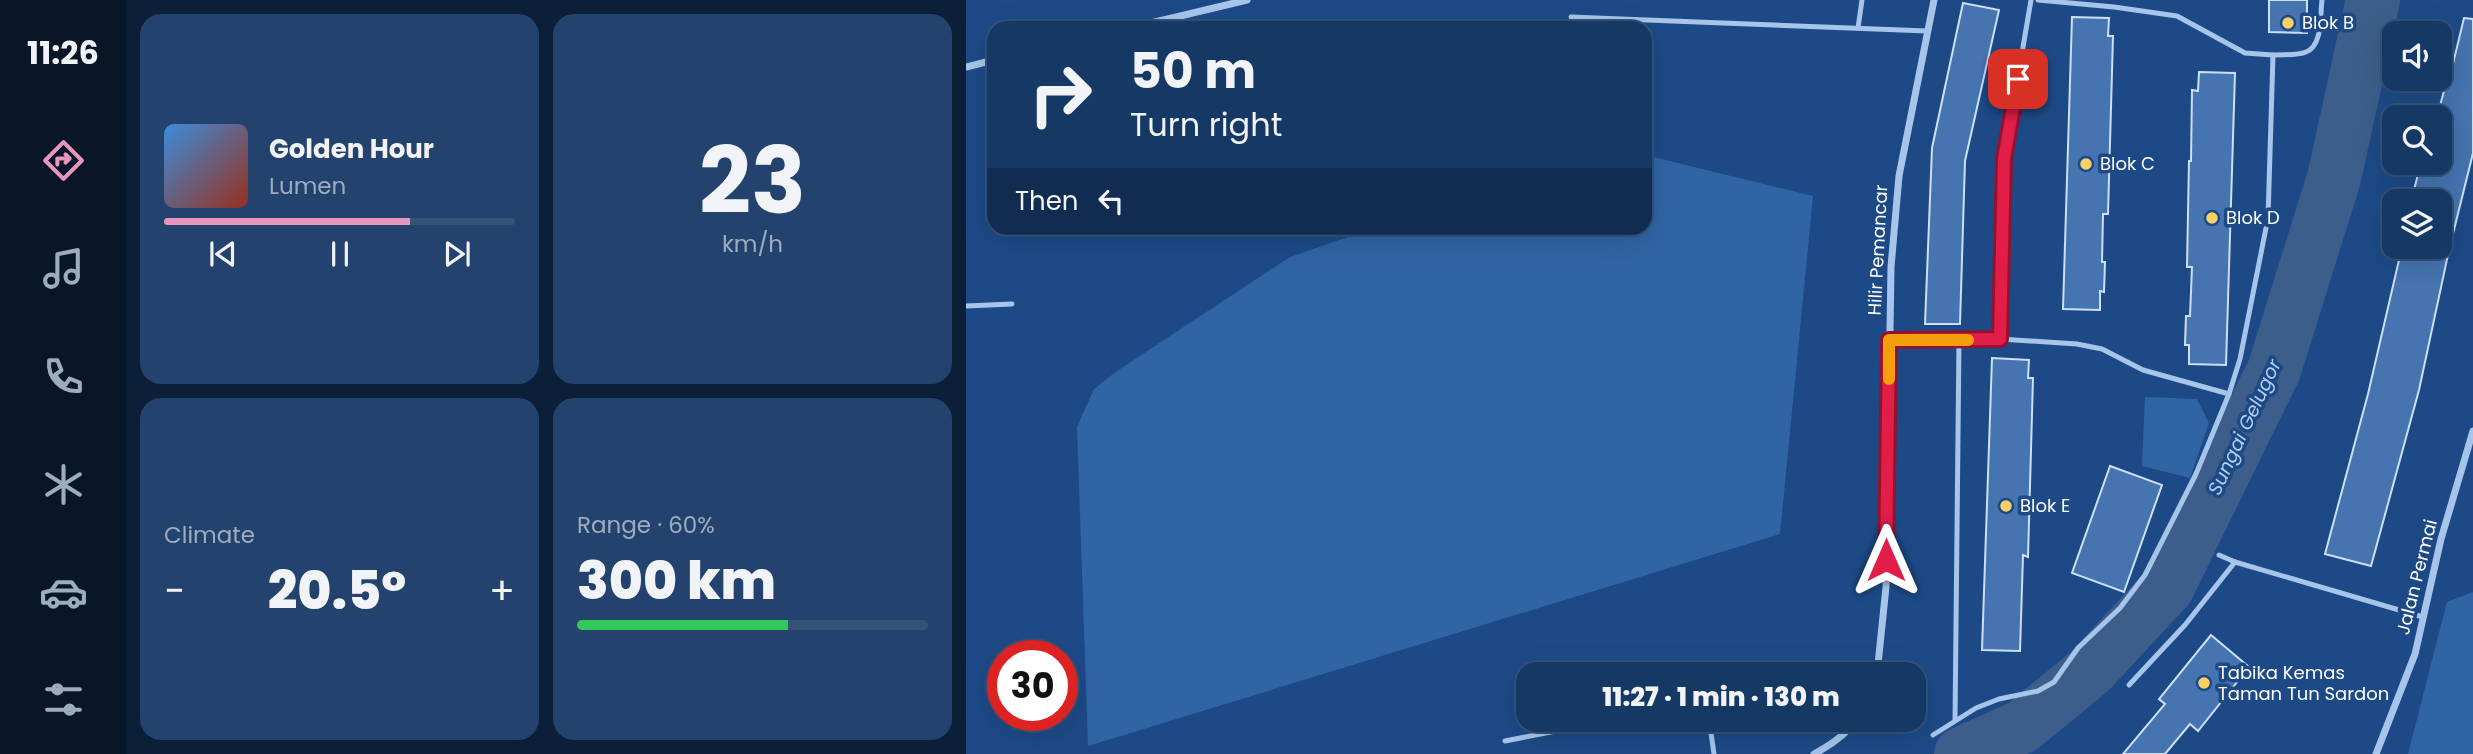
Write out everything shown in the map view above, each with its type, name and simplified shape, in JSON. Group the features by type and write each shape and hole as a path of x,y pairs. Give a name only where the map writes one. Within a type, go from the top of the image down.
{"street":[{"path":"1159,21 1247,0"},
{"name":"Hilir Pemancar","path":"1878,662 1886,587 1891,267 1899,176 1934,0"},
{"path":"966,67 987,62"},
{"name":"Jalan Permai","path":"2376,754 2414,654 2441,539 2473,430"},
{"path":"1814,754 1834,743 1846,732"}],"lane":[{"path":"1858,27 1862,0"},
{"path":"2000,339 2004,159 2031,0"},
{"path":"2038,0 2177,16 2245,53 2273,55 2305,53 2312,49 2318,34 2322,0"},
{"path":"1571,17 1927,31"},
{"path":"1933,735 1976,708 1999,699 2038,691 2054,682 2078,648 2120,608 2145,575 2196,474 2229,394 2240,359 2269,218 2273,55"},
{"path":"966,306 1012,304"},
{"path":"1889,340 2045,340 2102,349 2143,370 2229,394"},
{"path":"1955,721 1959,340"},
{"path":"2220,555 2235,562 2423,617"},
{"path":"2129,685 2185,625 2235,562"},
{"path":"1505,741 1551,732"},
{"path":"1711,732 1714,754"}],"shaded area":[{"path":"1652,157 1813,196 1780,534 1088,746 1077,427 1094,389 1290,257 1354,235 1652,235"},
{"path":"2145,397 2197,399 2209,423 2190,478 2142,466"},
{"path":"2473,592 2473,754 2408,754 2447,602"}],"building":[{"name":"Blok B","path":"2269,0 2307,0 2307,33 2269,32"},
{"path":"1963,3 1999,10 1965,161 1960,324 1925,324 1932,148"},
{"name":"Blok C","path":"2072,17 2109,18 2108,36 2113,36 2108,214 2103,214 2102,262 2105,262 2104,292 2100,291 2100,310 2063,309"},
{"path":"2464,18 2473,19 2473,153 2452,238 2452,189 2414,189 2418,175 2452,175 2452,105 2440,105 2444,91 2452,91 2452,68"},
{"name":"Blok D","path":"2199,72 2235,73 2226,365 2189,364 2189,345 2185,345 2186,316 2190,316 2192,267 2187,267 2192,90 2198,91"},
{"path":"2399,259 2447,259 2419,390 2371,566 2325,554 2368,394"},
{"name":"Blok E","path":"1992,358 2029,360 2028,378 2033,378 2028,557 2023,555 2020,651 1982,650"},
{"path":"2110,466 2162,485 2124,592 2072,573"},
{"name":"Tabika Kemas Taman Tun Sardon","path":"2211,635 2249,667 2198,731 2190,724 2165,754 2123,754 2165,704 2159,699"}],"waterway":[{"name":"Sungai Gelugor","path":"1961,754 2023,726 2090,671 2167,588 2274,370 2334,178 2373,0"}],"slow traffic":[{"path":"1889,379 1889,340 1968,340"}],"place":[{"name":"Blok B","path":"2288,23"},
{"name":"Blok C","path":"2086,164"},
{"name":"Blok D","path":"2212,218"},
{"name":"Blok E","path":"2006,506"},
{"name":"Tabika Kemas Taman Tun Sardon","path":"2204,683"}],"route":[{"path":"1886,560 1889,340 2000,339 2004,159 2018,79"}]}
